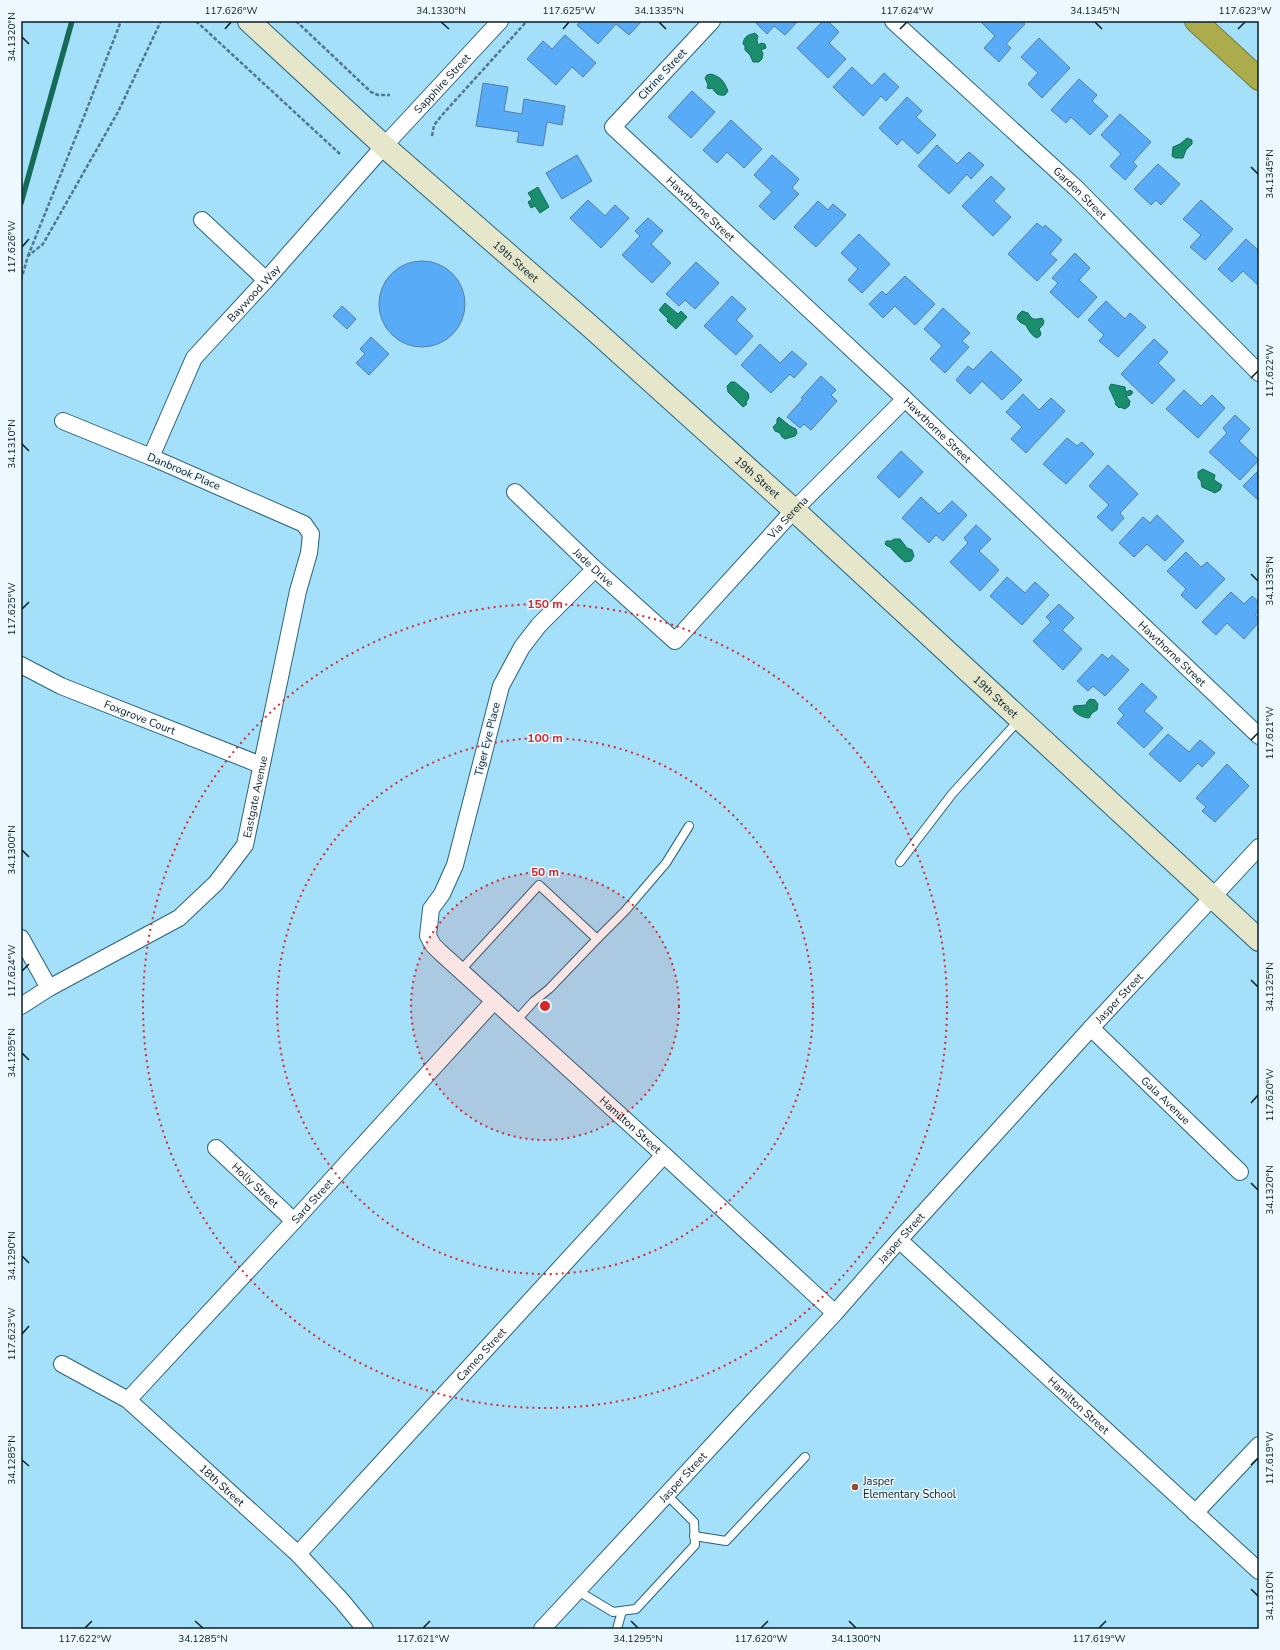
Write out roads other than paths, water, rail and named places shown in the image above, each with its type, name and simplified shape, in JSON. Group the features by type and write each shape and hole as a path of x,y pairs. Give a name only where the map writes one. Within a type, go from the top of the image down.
{"highway":[{"path":"1196,21 1259,79"}],"main road":[{"name":"19th Street","path":"249,21 384,146 597,332 794,510 1259,940"}],"street":[{"name":"Sapphire Street","path":"384,146 500,21"},
{"name":"Citrine Street","path":"613,127 712,21"},
{"name":"Garden Street","path":"893,21 1076,188 1259,373"},
{"name":"Hawthorne Street","path":"613,127 905,399 1259,736"},
{"name":"Baywood Way","path":"151,457 194,358 266,280 384,146"},
{"path":"202,220 266,280"},
{"name":"Via Serena","path":"675,641 794,510 905,399"},
{"name":"Danbrook Place","path":"62,421 151,457 304,524"},
{"name":"Jade Drive","path":"515,492 595,569 675,641"},
{"name":"Eastgate Avenue","path":"21,1006 49,988 178,918 216,883 245,845 298,591 309,553 311,534 304,524"},
{"name":"Tiger Eye Place","path":"428,936 431,909 442,894 455,865 501,686 522,647 539,625 595,569"},
{"name":"Foxgrove Court","path":"21,665 61,686 262,764"},
{"name":"Jasper Street","path":"542,1629 835,1313 1091,1028 1259,847"},
{"name":"Hamilton Street","path":"428,936 433,945 460,971 664,1155 835,1313"},
{"path":"21,938 49,988"},
{"name":"Sard Street","path":"128,1400 294,1221 494,1001"},
{"name":"Gala Avenue","path":"1091,1028 1240,1172"},
{"name":"Holly Street","path":"216,1148 294,1221"},
{"name":"Cameo Street","path":"298,1554 664,1155"},
{"name":"Hamilton Street","path":"899,1240 1259,1571"},
{"name":"18th Street","path":"62,1364 128,1400 298,1554 342,1601 365,1629"},
{"path":"1195,1513 1259,1444"}],"lane":[{"path":"900,862 952,794 1020,719"},
{"path":"516,1021 534,1001 549,989 625,911 666,863 689,826"},
{"path":"460,971 539,885 597,939"},
{"path":"694,1536 726,1541 805,1457"},
{"path":"578,1591 613,1612 636,1609 695,1545 694,1522 667,1495"},
{"path":"617,1629 622,1611"}],"waterway":[{"path":"21,203 72,21"}],"place":[{"name":"Jasper Elementary School","path":"855,1487"}]}
